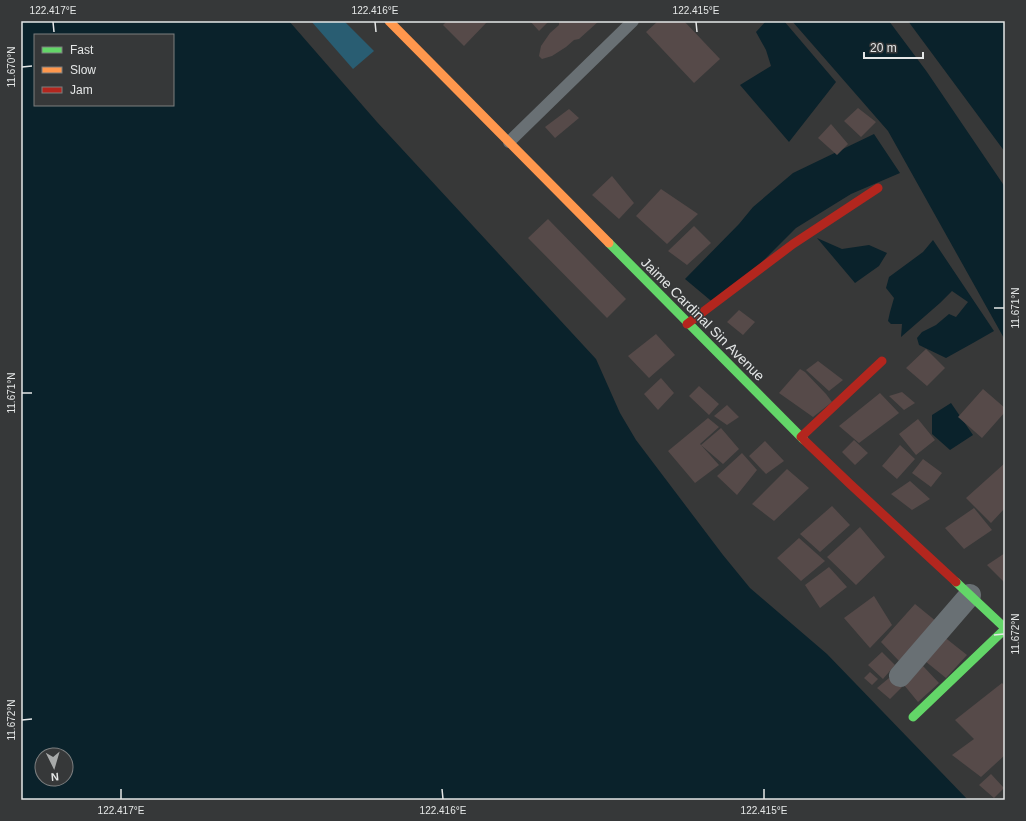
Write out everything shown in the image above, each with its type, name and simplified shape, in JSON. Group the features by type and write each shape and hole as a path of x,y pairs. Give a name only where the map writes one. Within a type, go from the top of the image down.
{"main road":[{"name":"Jaime Cardinal Sin Avenue","path":"389,21 801,437 1005,628"},
{"path":"688,324 793,244 878,188"},
{"path":"801,437 882,361"},
{"path":"913,717 1005,628"}],"street":[{"path":"900,676 970,595"}],"lane":[{"path":"509,142 633,21"}],"shaded area":[{"path":"21,21 289,21 377,122 596,359 620,413 636,440 723,555 750,588 827,654 968,800 21,800"},
{"path":"311,21 344,21 374,51 353,69"},
{"path":"766,21 784,21 836,82 789,142 740,85 771,66 766,50 756,32"},
{"path":"792,21 889,21 927,72 1005,187 1005,340 888,131"},
{"path":"908,21 1005,21 1005,152"},
{"path":"874,134 900,173 851,194 796,228 716,305 685,279 739,224 753,207 793,173"},
{"path":"817,238 842,249 869,245 887,253 879,266 855,283"},
{"path":"933,240 994,331 946,358 919,345 917,338 922,332 936,325 949,314 956,317 968,302 952,291 901,337 902,324 891,324 888,321 894,298 886,288 889,277 923,252"},
{"path":"951,403 973,435 950,450 932,434 932,415"}],"building":[{"path":"447,21 488,21 464,46 443,25"},
{"path":"530,21 549,21 539,31"},
{"path":"559,21 599,21 579,39 574,40 552,56 542,59 539,56 541,46 550,33 559,25"},
{"path":"658,21 684,21 720,59 694,83 646,32"},
{"path":"858,108 876,122 861,137 844,121"},
{"path":"569,109 579,118 555,138 545,127"},
{"path":"831,124 848,144 837,155 818,138"},
{"path":"612,176 634,203 619,219 592,195"},
{"path":"661,189 698,214 667,244 636,216"},
{"path":"548,219 626,299 607,318 528,238"},
{"path":"694,226 711,243 687,265 668,251"},
{"path":"739,310 755,322 743,335 727,322"},
{"path":"656,334 675,355 649,378 628,356"},
{"path":"926,349 945,368 927,386 906,368"},
{"path":"818,361 843,380 829,391 806,370"},
{"path":"800,369 805,372 832,402 813,417 779,393"},
{"path":"661,378 674,393 658,410 644,394"},
{"path":"699,386 719,404 709,415 689,396"},
{"path":"983,389 1005,408 1005,412 982,438 958,417"},
{"path":"902,392 915,403 904,410 889,396"},
{"path":"880,393 899,413 859,443 839,426"},
{"path":"727,405 739,417 727,425 714,416"},
{"path":"708,418 719,427 700,444 719,465 695,483 668,451"},
{"path":"918,419 935,440 916,455 899,434"},
{"path":"721,428 739,449 723,464 701,445"},
{"path":"854,440 868,453 855,465 842,452"},
{"path":"765,441 784,461 766,474 749,456"},
{"path":"900,445 915,459 897,479 882,466"},
{"path":"742,453 757,470 737,495 717,476"},
{"path":"923,459 942,473 931,487 912,473"},
{"path":"1005,463 1005,508 991,523 966,498"},
{"path":"787,469 809,488 774,521 752,504"},
{"path":"910,481 930,499 912,510 891,494"},
{"path":"832,506 850,525 820,552 800,534"},
{"path":"974,508 992,530 964,549 945,528"},
{"path":"860,527 885,557 856,585 827,557"},
{"path":"799,538 825,561 801,581 777,558"},
{"path":"1005,553 1005,583 987,565"},
{"path":"829,567 847,587 820,608 805,585"},
{"path":"874,596 892,625 870,648 844,618"},
{"path":"915,604 937,622 900,662 881,642"},
{"path":"943,636 967,655 946,678 925,661"},
{"path":"882,652 895,665 883,679 868,665"},
{"path":"923,666 939,683 918,702 904,685"},
{"path":"870,672 878,679 872,685 864,678"},
{"path":"889,678 902,687 890,699 877,688"},
{"path":"1002,683 1005,686 1005,755 981,777 952,755 974,739 955,720"},
{"path":"991,774 1004,788 994,798 979,785"}],"traffic: fast":[{"path":"609,243 804,440"},
{"path":"956,582 1005,628"},
{"path":"913,717 1005,629"}],"traffic: slow":[{"path":"389,21 609,243"}],"traffic: jam":[{"path":"687,324 793,244 878,188"},
{"path":"801,437 882,361"},
{"path":"804,440 956,582"}]}
